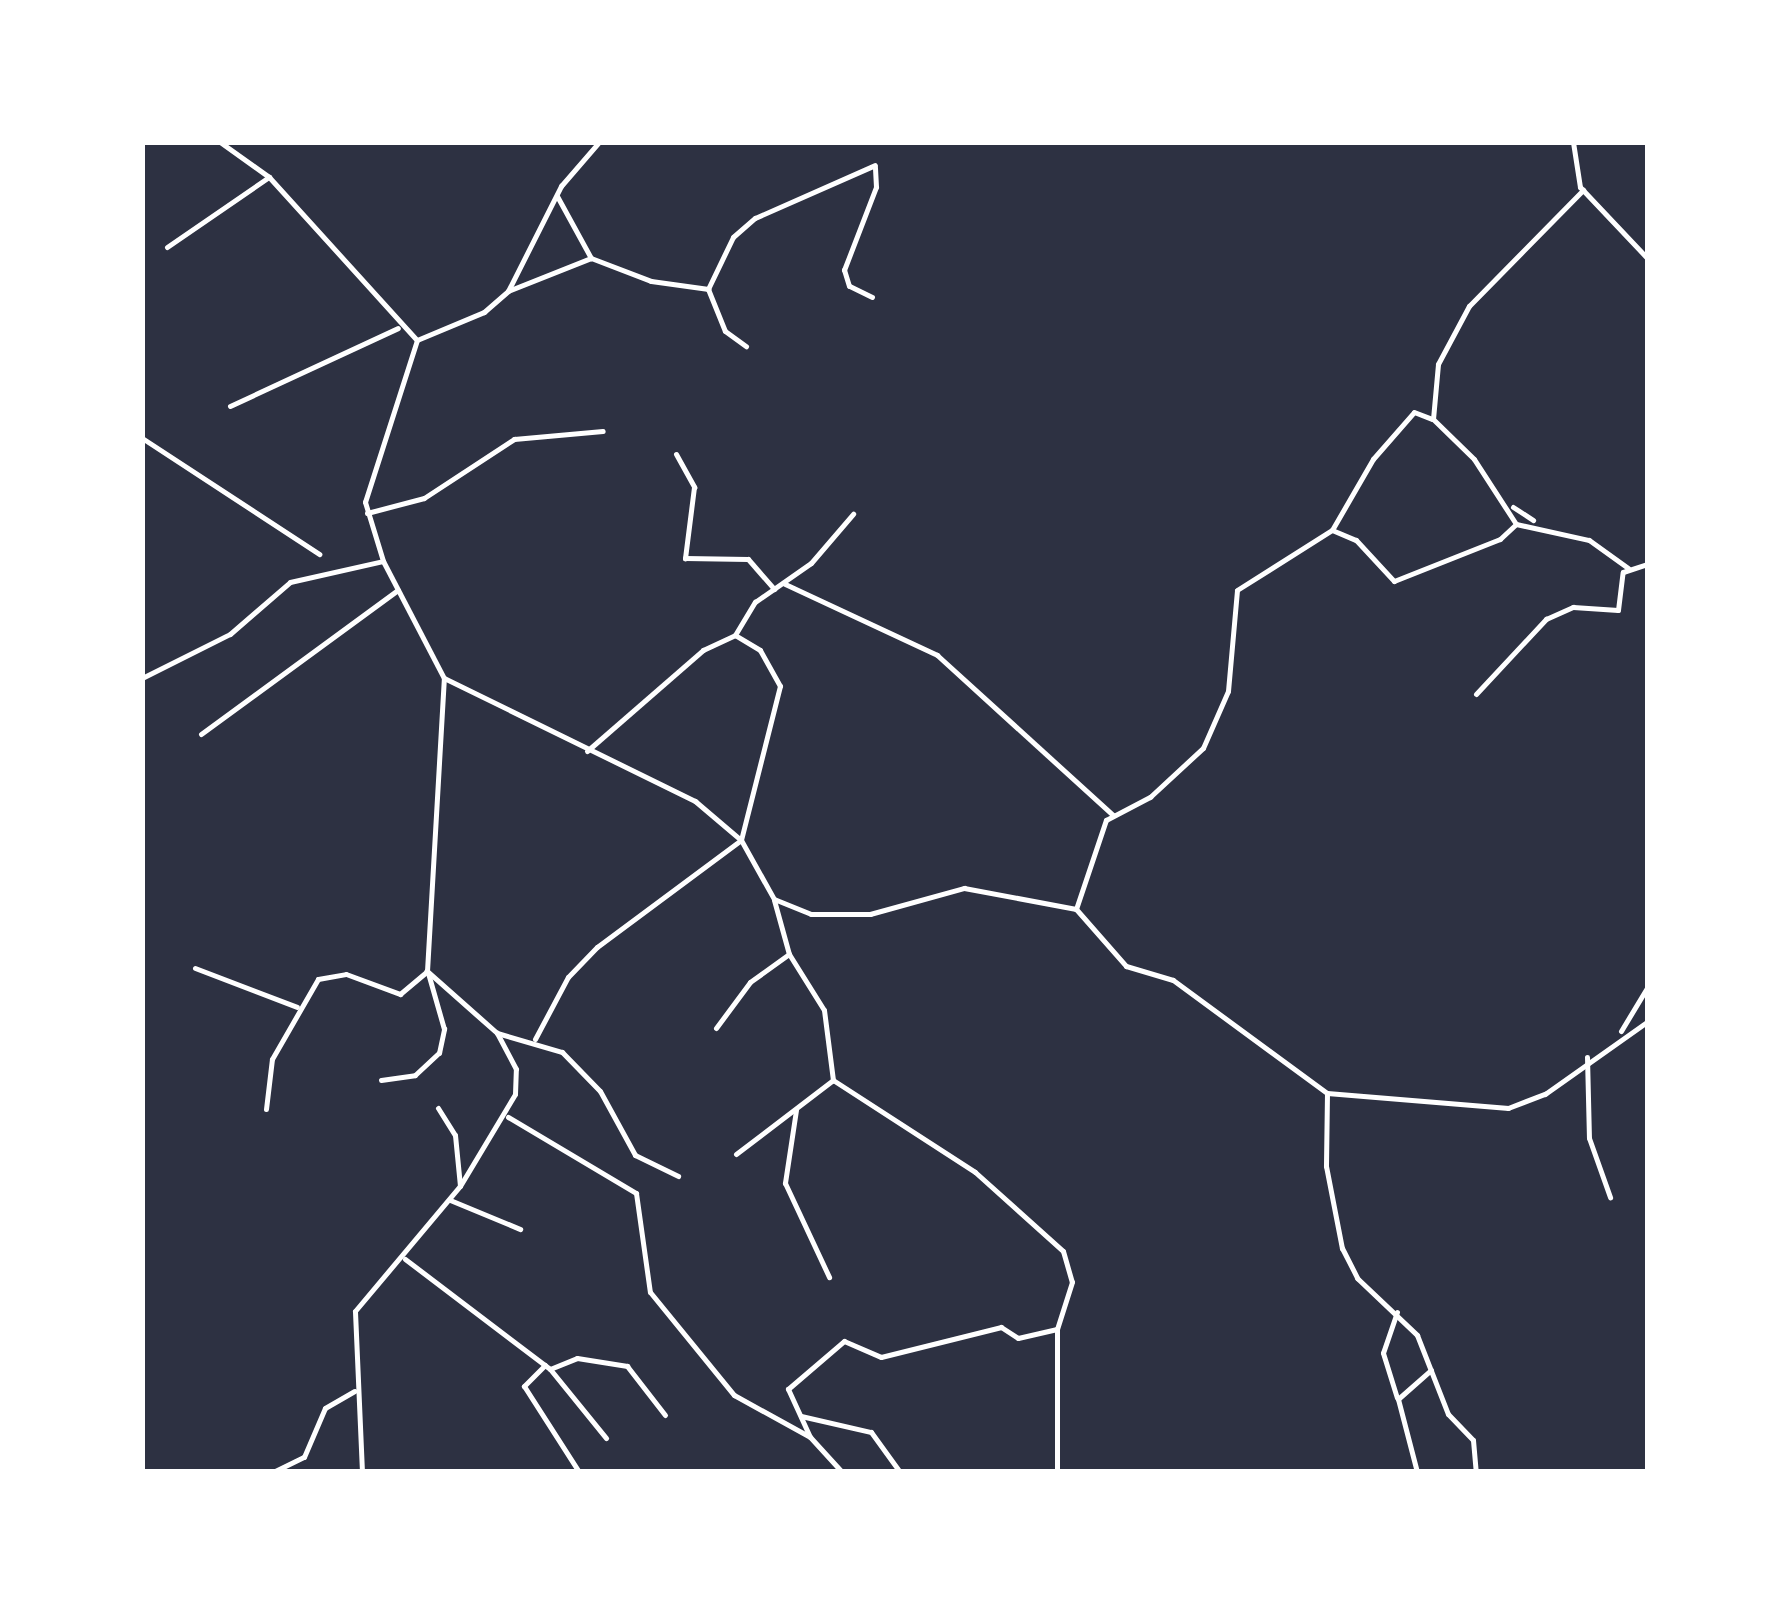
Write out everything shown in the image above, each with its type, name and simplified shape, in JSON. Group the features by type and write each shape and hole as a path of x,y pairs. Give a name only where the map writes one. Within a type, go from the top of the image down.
{"street":[{"path":"220,142 269,177 398,328 417,340"},
{"path":"508,291 556,194 600,142"},
{"path":"1574,142 1583,190 1648,258"},
{"path":"746,346 725,331 708,289 733,238 755,218 874,165 876,188 844,270 848,286 872,297"},
{"path":"167,247 269,177"},
{"path":"1434,420 1443,344 1500,270 1583,190"},
{"path":"556,194 592,258"},
{"path":"417,340 484,312 508,291 592,258 620,262 651,282 708,289"},
{"path":"230,406 398,328"},
{"path":"381,1080 414,1075 439,1052 444,1030 427,970 444,678 383,561 367,514 370,468 394,424 417,340"},
{"path":"1076,909 1094,842 1113,815 1150,797 1203,748 1228,691 1238,590 1332,530 1373,458 1414,412 1434,420 1510,506 1534,522 1589,540 1628,568 1648,564"},
{"path":"367,514 424,498 514,439 603,432"},
{"path":"142,438 319,554"},
{"path":"676,454 694,487 685,558 748,558 774,589"},
{"path":"1510,506 1516,524"},
{"path":"587,751 702,650 736,635 774,589 785,584 853,514"},
{"path":"1332,530 1356,540 1394,581 1500,539 1516,524 1534,522"},
{"path":"142,678 230,634 290,582 383,561"},
{"path":"1476,694 1546,619 1574,606 1618,610 1628,568"},
{"path":"785,584 937,656 1113,815"},
{"path":"201,734 398,590"},
{"path":"535,1039 568,977 610,935 741,840 780,686 760,650 736,635"},
{"path":"444,678 694,801 741,840 774,900 788,954 824,1010 833,1080 1040,1224 1063,1251 1072,1282 1057,1329 1057,1472"},
{"path":"774,900 811,914 870,914 964,888 1076,909 1126,966 1173,980 1327,1092 1508,1108 1544,1094 1587,1057 1620,1034 1648,1021"},
{"path":"716,1028 750,982 788,954"},
{"path":"195,968 297,1007"},
{"path":"266,1109 272,1059 297,1007 327,974 400,994 427,970"},
{"path":"362,1472 354,1391 354,1311 405,1259 508,1117 516,1069 497,1033 427,970"},
{"path":"1620,1034 1648,986"},
{"path":"497,1033 535,1039 600,1091 635,1155 678,1176"},
{"path":"1587,1057 1589,1138 1610,1197"},
{"path":"736,1154 751,1134 796,1110 833,1080"},
{"path":"1327,1092 1326,1166 1342,1248 1357,1278 1397,1312 1431,1370 1448,1414 1472,1440 1476,1472"},
{"path":"438,1108 455,1135 460,1186"},
{"path":"796,1110 785,1182 829,1277"},
{"path":"508,1117 636,1194 650,1292 734,1395 810,1437"},
{"path":"450,1200 520,1229"},
{"path":"405,1259 547,1367 606,1438"},
{"path":"1397,1312 1383,1354 1417,1472"},
{"path":"842,1472 810,1437 788,1389 844,1342 881,1357 1002,1327 1018,1338 1057,1329"},
{"path":"579,1472 524,1386 547,1367 577,1358 627,1366 665,1414"},
{"path":"1398,1399 1431,1370"},
{"path":"273,1472 304,1456 325,1408 354,1391"},
{"path":"799,1416 871,1432 900,1472"}]}
